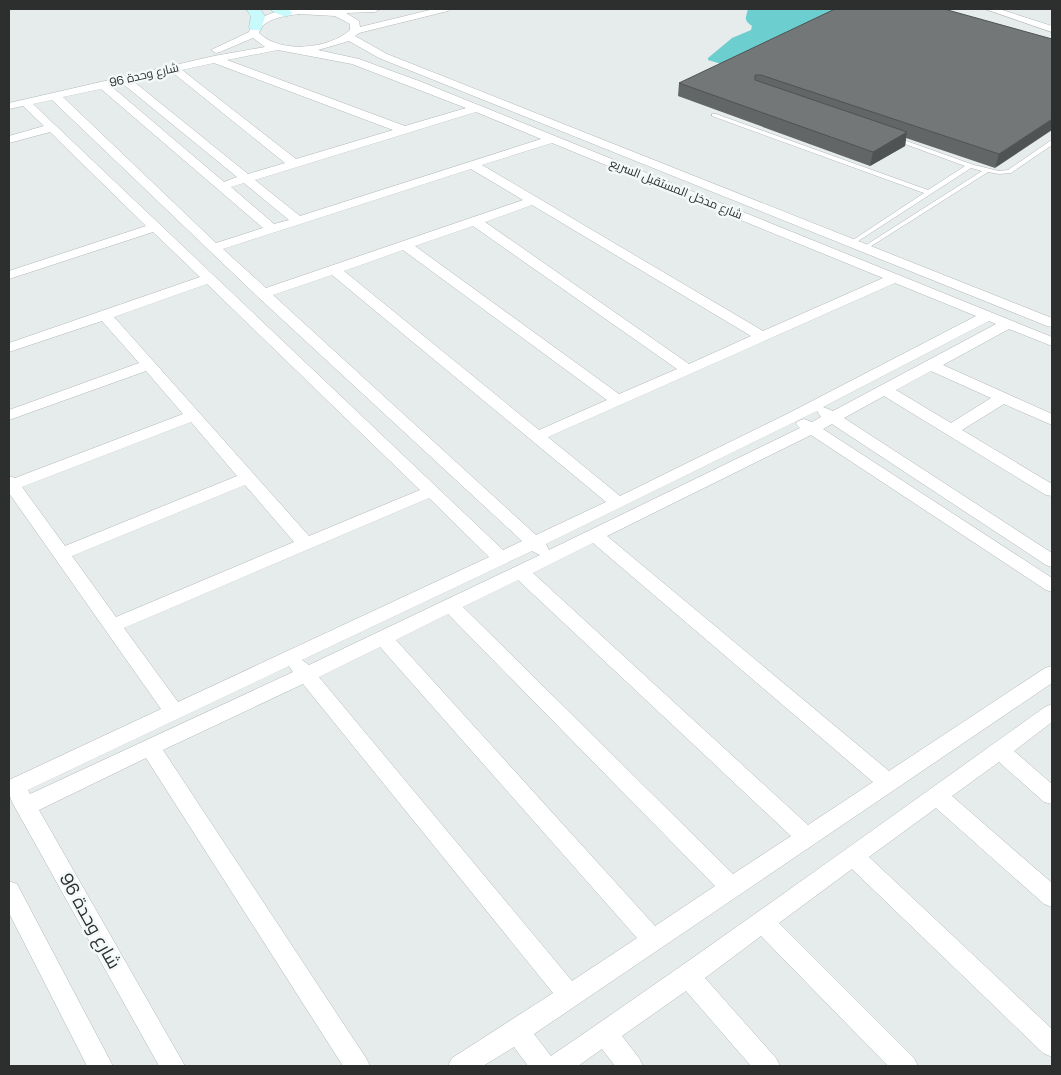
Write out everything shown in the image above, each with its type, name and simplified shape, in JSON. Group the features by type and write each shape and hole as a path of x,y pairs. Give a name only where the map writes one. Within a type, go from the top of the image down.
{"street":[{"path":"253,9 258,16 255,30 260,40 279,47 296,49 322,46 352,34 445,9"},
{"name":"شارع وحدة 96","path":"9,96 206,52 255,30 282,11 375,9"},
{"path":"990,9 1052,29"},
{"path":"1019,9 1052,19"},
{"name":"شارع مدخل المستقبل السريع","path":"322,11 339,14 351,20 356,27 352,34 378,54 865,248 1052,342"},
{"name":"شارع وحدة 96","path":"9,106 214,59 279,47"},
{"name":"شارع مدخل المستقبل السريع","path":"296,49 355,61 896,278 1001,317 1052,323"},
{"path":"214,59 405,130"},
{"path":"174,69 294,164"},
{"path":"126,80 298,221"},
{"path":"103,85 272,229"},
{"path":"55,96 263,294 549,556"},
{"path":"25,102 501,558"},
{"path":"222,186 476,108"},
{"path":"9,140 52,128"},
{"path":"214,248 552,139"},
{"path":"613,164 631,155"},
{"path":"473,165 763,337"},
{"path":"263,294 534,201"},
{"path":"475,221 688,370"},
{"path":"9,275 155,227"},
{"path":"405,245 618,400"},
{"path":"334,269 618,503"},
{"path":"9,348 209,278"},
{"path":"538,436 896,278"},
{"path":"104,315 306,544"},
{"path":"16,789 150,747 383,638 812,429 883,389 931,365 1001,317"},
{"path":"16,789 174,712 618,503 814,406 1001,317"},
{"path":"9,415 149,365"},
{"path":"931,365 1052,420"},
{"path":"883,389 1052,491"},
{"path":"951,430 1002,398"},
{"path":"814,406 1052,561"},
{"path":"174,712 10,483 194,416"},
{"path":"793,417 1052,586"},
{"path":"61,554 248,478"},
{"path":"112,626 431,491"},
{"path":"962,526 981,514"},
{"path":"595,535 889,782"},
{"path":"520,571 807,838"},
{"path":"450,605 732,888"},
{"path":"383,638 653,940"},
{"path":"292,656 570,996"},
{"path":"461,1066 517,1032 1052,673"},
{"path":"557,1066 688,976 936,795 1051,714"},
{"path":"150,747 357,1066"},
{"path":"999,750 1052,796"},
{"name":"شارع وحدة 96","path":"16,789 172,1066"},
{"path":"936,795 1052,897"},
{"path":"853,856 1052,1044"},
{"path":"9,891 100,1066"},
{"path":"762,922 906,1066"},
{"path":"688,976 767,1066"},
{"path":"517,1032 543,1066"},
{"path":"605,1034 630,1066"}],"lane":[{"path":"714,114 930,193"},
{"path":"887,136 971,166 998,173 1009,172 1052,142"},
{"path":"852,243 971,166"},
{"path":"865,248 986,171"}],"shaded area":[{"path":"748,9 859,9 725,65 708,60 732,38 751,30 752,26 746,19"}],"building":[{"path":"835,9 944,9 1052,39 1052,119 999,154 761,75 755,75 755,80 907,132 873,152 679,83"}]}
